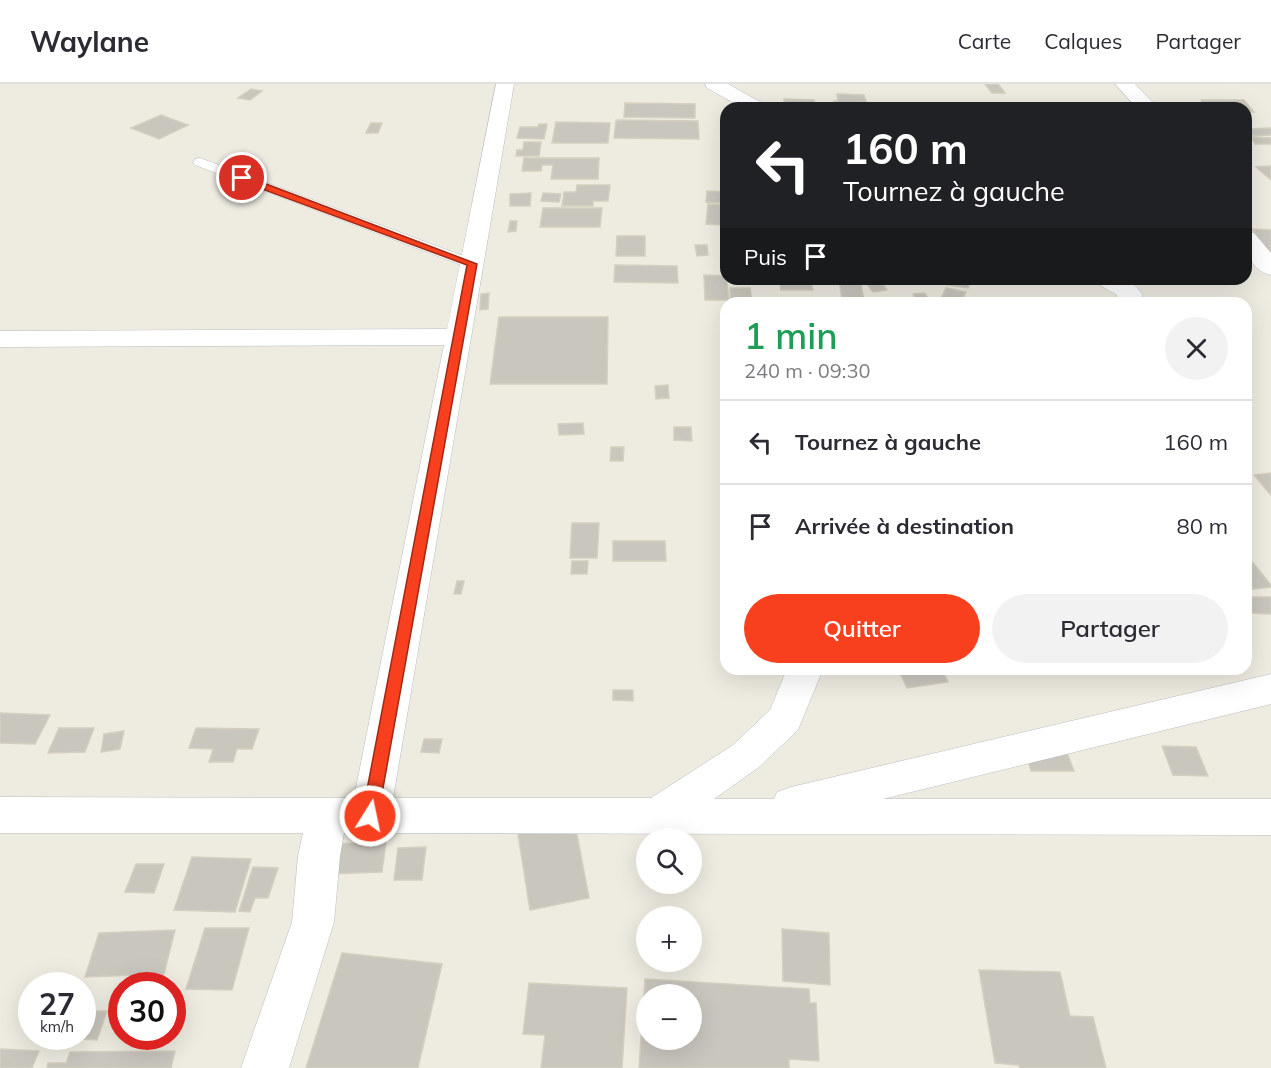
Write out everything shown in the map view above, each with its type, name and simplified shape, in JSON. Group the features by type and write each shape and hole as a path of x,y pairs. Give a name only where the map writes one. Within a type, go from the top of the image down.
{"street":[{"path":"370,816 505,84"},
{"path":"714,84 746,102"},
{"path":"1124,84 1142,102"},
{"path":"1252,245 1271,268"},
{"path":"1118,285 1130,294 1129,297"},
{"path":"0,339 458,337"},
{"path":"657,816 746,756 785,719 803,675"},
{"path":"742,816 1271,689"},
{"path":"0,815 1271,818"},
{"path":"265,1068 314,922 319,856 327,816"}],"lane":[{"path":"200,162 472,264"}],"building":[{"path":"985,84 998,84 1005,93 992,93"},
{"path":"251,89 262,91 250,100 238,98"},
{"path":"837,94 864,95 866,102 834,101 838,101"},
{"path":"784,99 814,100 814,102 784,102"},
{"path":"1201,100 1244,100 1246,102 1202,102"},
{"path":"625,103 695,104 695,118 624,117"},
{"path":"161,115 188,125 159,139 131,128"},
{"path":"616,120 698,121 699,139 614,138"},
{"path":"556,122 610,123 608,143 552,143"},
{"path":"371,123 382,123 378,133 366,133"},
{"path":"539,124 547,124 544,139 517,138 520,127 538,127"},
{"path":"1271,128 1271,135 1252,136 1252,129"},
{"path":"1252,137 1271,138 1271,144 1255,144"},
{"path":"524,142 541,142 539,156 516,156 517,150 523,150"},
{"path":"524,158 599,158 598,179 551,179 553,165 542,165 541,171 522,171"},
{"path":"1271,166 1271,180 1256,167"},
{"path":"577,185 610,185 608,201 593,201 593,206 562,206 564,192 576,192"},
{"path":"707,191 720,192 720,203 706,202"},
{"path":"531,193 530,206 510,206 510,194"},
{"path":"543,193 561,194 559,202 541,201"},
{"path":"708,204 720,205 720,225 706,224"},
{"path":"543,208 602,208 600,227 540,227"},
{"path":"510,221 517,221 516,231 508,232"},
{"path":"1252,229 1271,230 1271,253 1269,253"},
{"path":"617,236 645,236 645,256 616,256"},
{"path":"695,245 707,245 708,255 697,256"},
{"path":"615,265 677,266 678,283 614,282"},
{"path":"704,275 720,276 720,285 727,285 729,297 720,297 720,300 705,300"},
{"path":"780,285 812,285 813,290 781,290"},
{"path":"840,285 861,285 863,297 842,297"},
{"path":"868,285 883,285 887,290 873,292"},
{"path":"949,285 969,285 968,288"},
{"path":"730,288 750,288 751,297 731,297"},
{"path":"946,288 966,292 964,297 942,297"},
{"path":"489,293 488,309 480,310 481,294"},
{"path":"925,293 927,297 914,297 913,294"},
{"path":"499,317 608,317 607,384 490,384"},
{"path":"668,385 669,398 656,399 655,386"},
{"path":"583,423 584,434 559,435 558,424"},
{"path":"674,427 691,427 692,441 674,440"},
{"path":"611,447 624,447 623,461 610,461"},
{"path":"1271,473 1271,495 1254,475"},
{"path":"572,523 599,523 597,558 570,558"},
{"path":"613,541 665,541 666,561 613,561"},
{"path":"572,561 588,561 587,574 571,574"},
{"path":"1252,561 1271,585 1271,587 1252,589"},
{"path":"457,581 464,581 461,594 454,594"},
{"path":"1252,597 1271,597 1271,614 1252,613"},
{"path":"901,675 945,675 948,682 907,688"},
{"path":"613,690 633,690 633,701 613,700"},
{"path":"0,713 50,715 35,744 0,743"},
{"path":"59,728 94,728 85,752 48,753"},
{"path":"196,728 259,729 252,749 237,749 233,762 209,762 213,749 189,748"},
{"path":"124,731 120,749 101,752 104,734"},
{"path":"424,739 442,739 439,753 421,752"},
{"path":"1162,746 1196,747 1208,776 1173,775"},
{"path":"1067,753 1074,771 1031,771 1026,754"},
{"path":"575,824 589,898 530,910 518,834"},
{"path":"386,842 382,872 327,874 332,844"},
{"path":"426,847 422,880 394,880 398,848"},
{"path":"192,857 251,859 235,912 174,910"},
{"path":"136,864 164,864 154,893 125,892"},
{"path":"253,867 278,868 268,898 255,898 250,912 239,911"},
{"path":"205,928 249,928 232,990 186,989"},
{"path":"782,929 829,933 830,985 783,981"},
{"path":"175,930 164,972 108,972 108,976 96,977 96,972 87,972 99,933"},
{"path":"342,953 442,964 418,1068 306,1068"},
{"path":"979,970 1060,972 1070,1016 1093,1017 1106,1068 1020,1068 1019,1065 995,1063"},
{"path":"645,979 809,989 810,1003 816,1003 819,1061 789,1059 789,1068 639,1068 640,1050 702,1050 702,984 645,984"},
{"path":"529,983 627,988 622,1068 541,1068 545,1035 523,1034"},
{"path":"96,1011 107,1011 97,1040"},
{"path":"0,1049 39,1051 32,1068 0,1068"},
{"path":"175,1051 171,1068 47,1068 48,1063 66,1063 70,1052"}],"route":[{"path":"242,178 472,264 370,816"}]}
